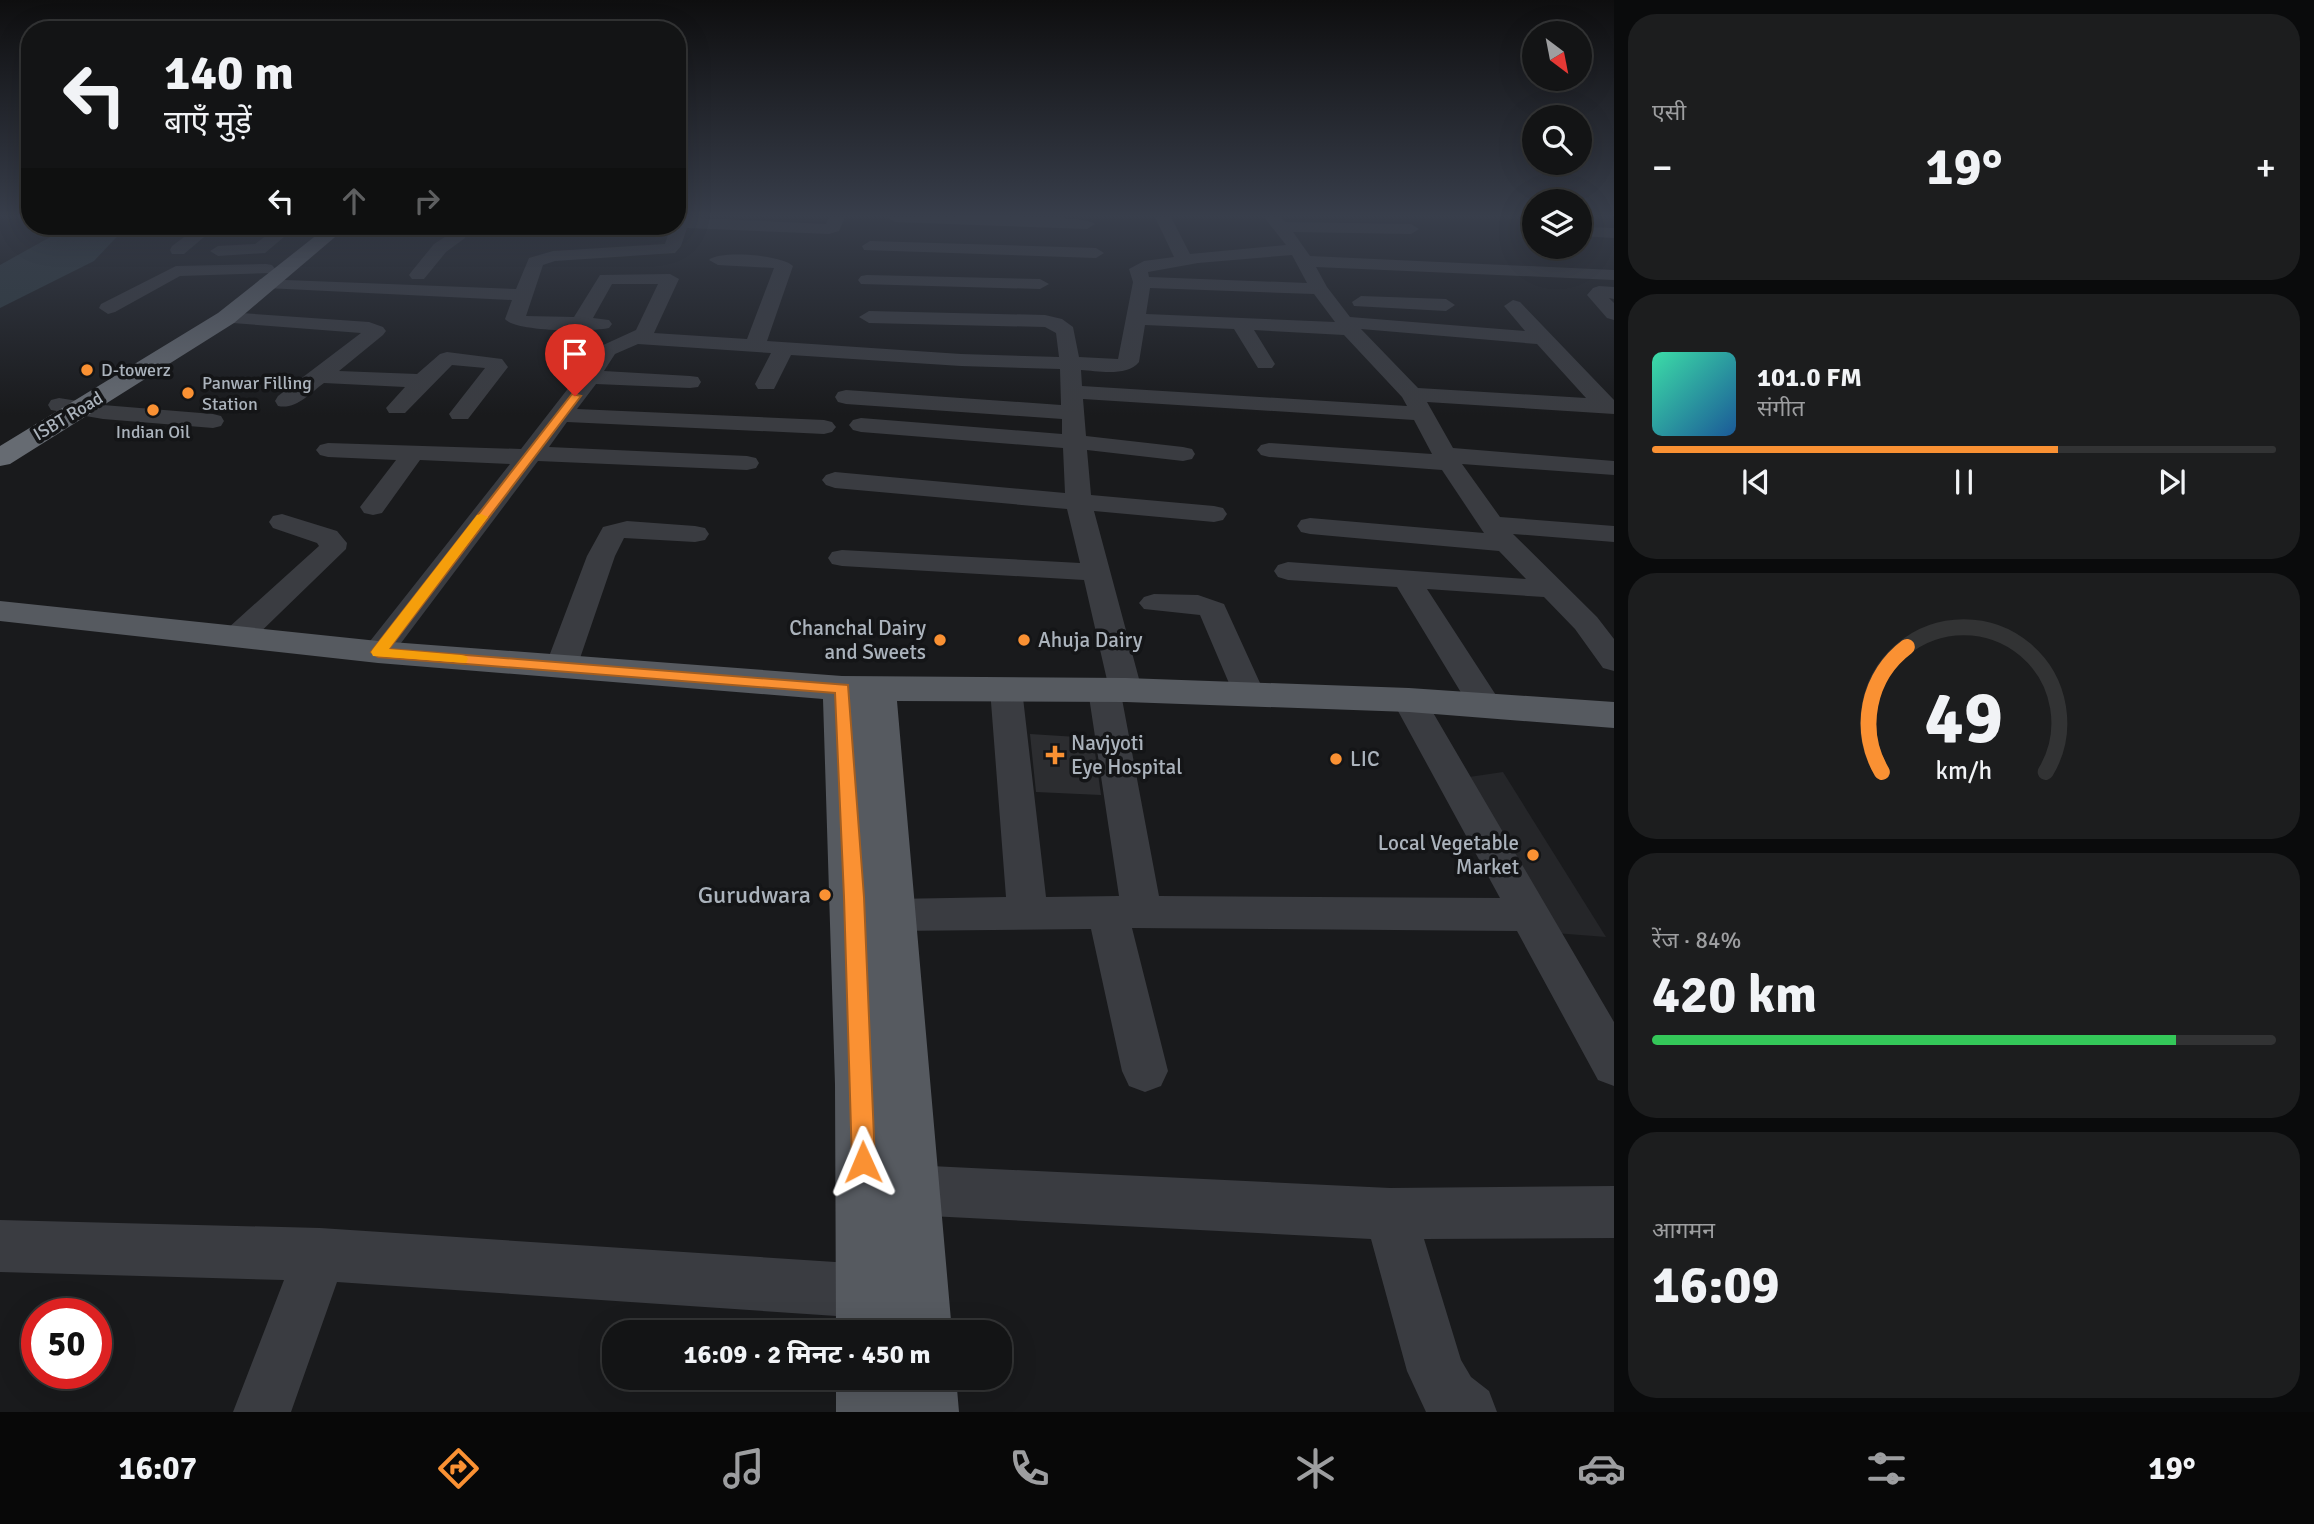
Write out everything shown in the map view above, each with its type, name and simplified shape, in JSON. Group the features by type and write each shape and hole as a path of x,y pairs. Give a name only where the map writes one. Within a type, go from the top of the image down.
{"highway":[{"path":"0,442 70,407 256,283"},
{"name":"ISBT Road","path":"0,458 70,407 226,318 259,283"}],"main road":[{"path":"0,611 378,652 860,688 1249,694 1409,700 1614,715"},
{"path":"860,688 892,915 919,1320"},
{"path":"860,688 858,990 867,1312"},
{"path":"869,1390 870,1412"},
{"path":"924,1390 925,1412"}],"street":[{"path":"108,308 154,283"},
{"path":"360,283 524,295"},
{"path":"528,283 515,315 518,321 580,324 784,348 1070,365 1120,365 1129,362 1142,283"},
{"path":"580,324 604,283"},
{"path":"378,652 608,350 643,332 668,283"},
{"path":"755,345 778,283"},
{"path":"877,283 938,300 1055,323 1066,331 1078,500 1096,572 1115,690 1125,912 1145,1071"},
{"path":"938,283 938,300"},
{"path":"1155,283 1446,305"},
{"path":"1318,283 1348,326 1417,404 1447,459 1499,534 1586,623 1614,661"},
{"path":"869,317 938,300 1040,284"},
{"path":"1614,293 1596,293 1614,314"},
{"path":"1513,306 1609,407"},
{"path":"226,318 369,328 376,331 286,401"},
{"path":"1134,319 1241,325 1348,326 1542,338"},
{"path":"1241,325 1265,364"},
{"path":"397,408 466,337"},
{"path":"765,384 784,348"},
{"path":"447,358 496,365 460,414"},
{"path":"319,376 422,381"},
{"path":"590,377 690,382"},
{"path":"846,397 1609,407"},
{"path":"70,407 213,421"},
{"path":"561,415 824,427"},
{"path":"861,425 1075,442 1182,454"},
{"path":"328,450 747,463"},
{"path":"1269,450 1614,468"},
{"path":"373,507 413,453"},
{"path":"835,480 1214,514"},
{"path":"238,636 332,550 333,543 327,537 282,522"},
{"path":"1310,526 1499,534 1614,534"},
{"path":"561,667 601,556 613,533 627,529 695,534"},
{"path":"842,558 1096,572"},
{"path":"1288,571 1552,589"},
{"path":"1406,579 1486,706"},
{"path":"1154,603 1198,604 1213,610 1249,694"},
{"path":"1006,689 1028,913"},
{"path":"1409,700 1614,1065"},
{"path":"892,915 1125,912 1531,915"},
{"path":"910,1190 1390,1214 1614,1212"},
{"path":"1390,1214 1436,1371 1450,1398 1468,1412"},
{"path":"0,1246 320,1255 867,1312"},
{"path":"262,1412 320,1255"}],"shaded area":[{"path":"0,283 50,283 0,308"},
{"name":"Local Vegetable Market","path":"1503,772 1606,937 1555,933 1469,777"}],"building":[{"path":"1030,734 1093,738 1101,795 1036,792"}],"slow traffic":[{"path":"461,659 378,652 481,517"}],"place":[{"name":"D-towerz","path":"87,370"},
{"name":"Panwar Filling Station","path":"188,393"},
{"name":"Indian Oil","path":"153,410"},
{"name":"Chanchal Dairy and Sweets","path":"940,640"},
{"name":"Ahuja Dairy","path":"1024,640"},
{"name":"Navjyoti Eye Hospital","path":"1055,755"},
{"name":"LIC","path":"1336,759"},
{"name":"Local Vegetable Market","path":"1533,855"},
{"name":"Gurudwara","path":"825,895"}],"route":[{"path":"575,396 378,652 842,688 854,897 863,1162"}]}
